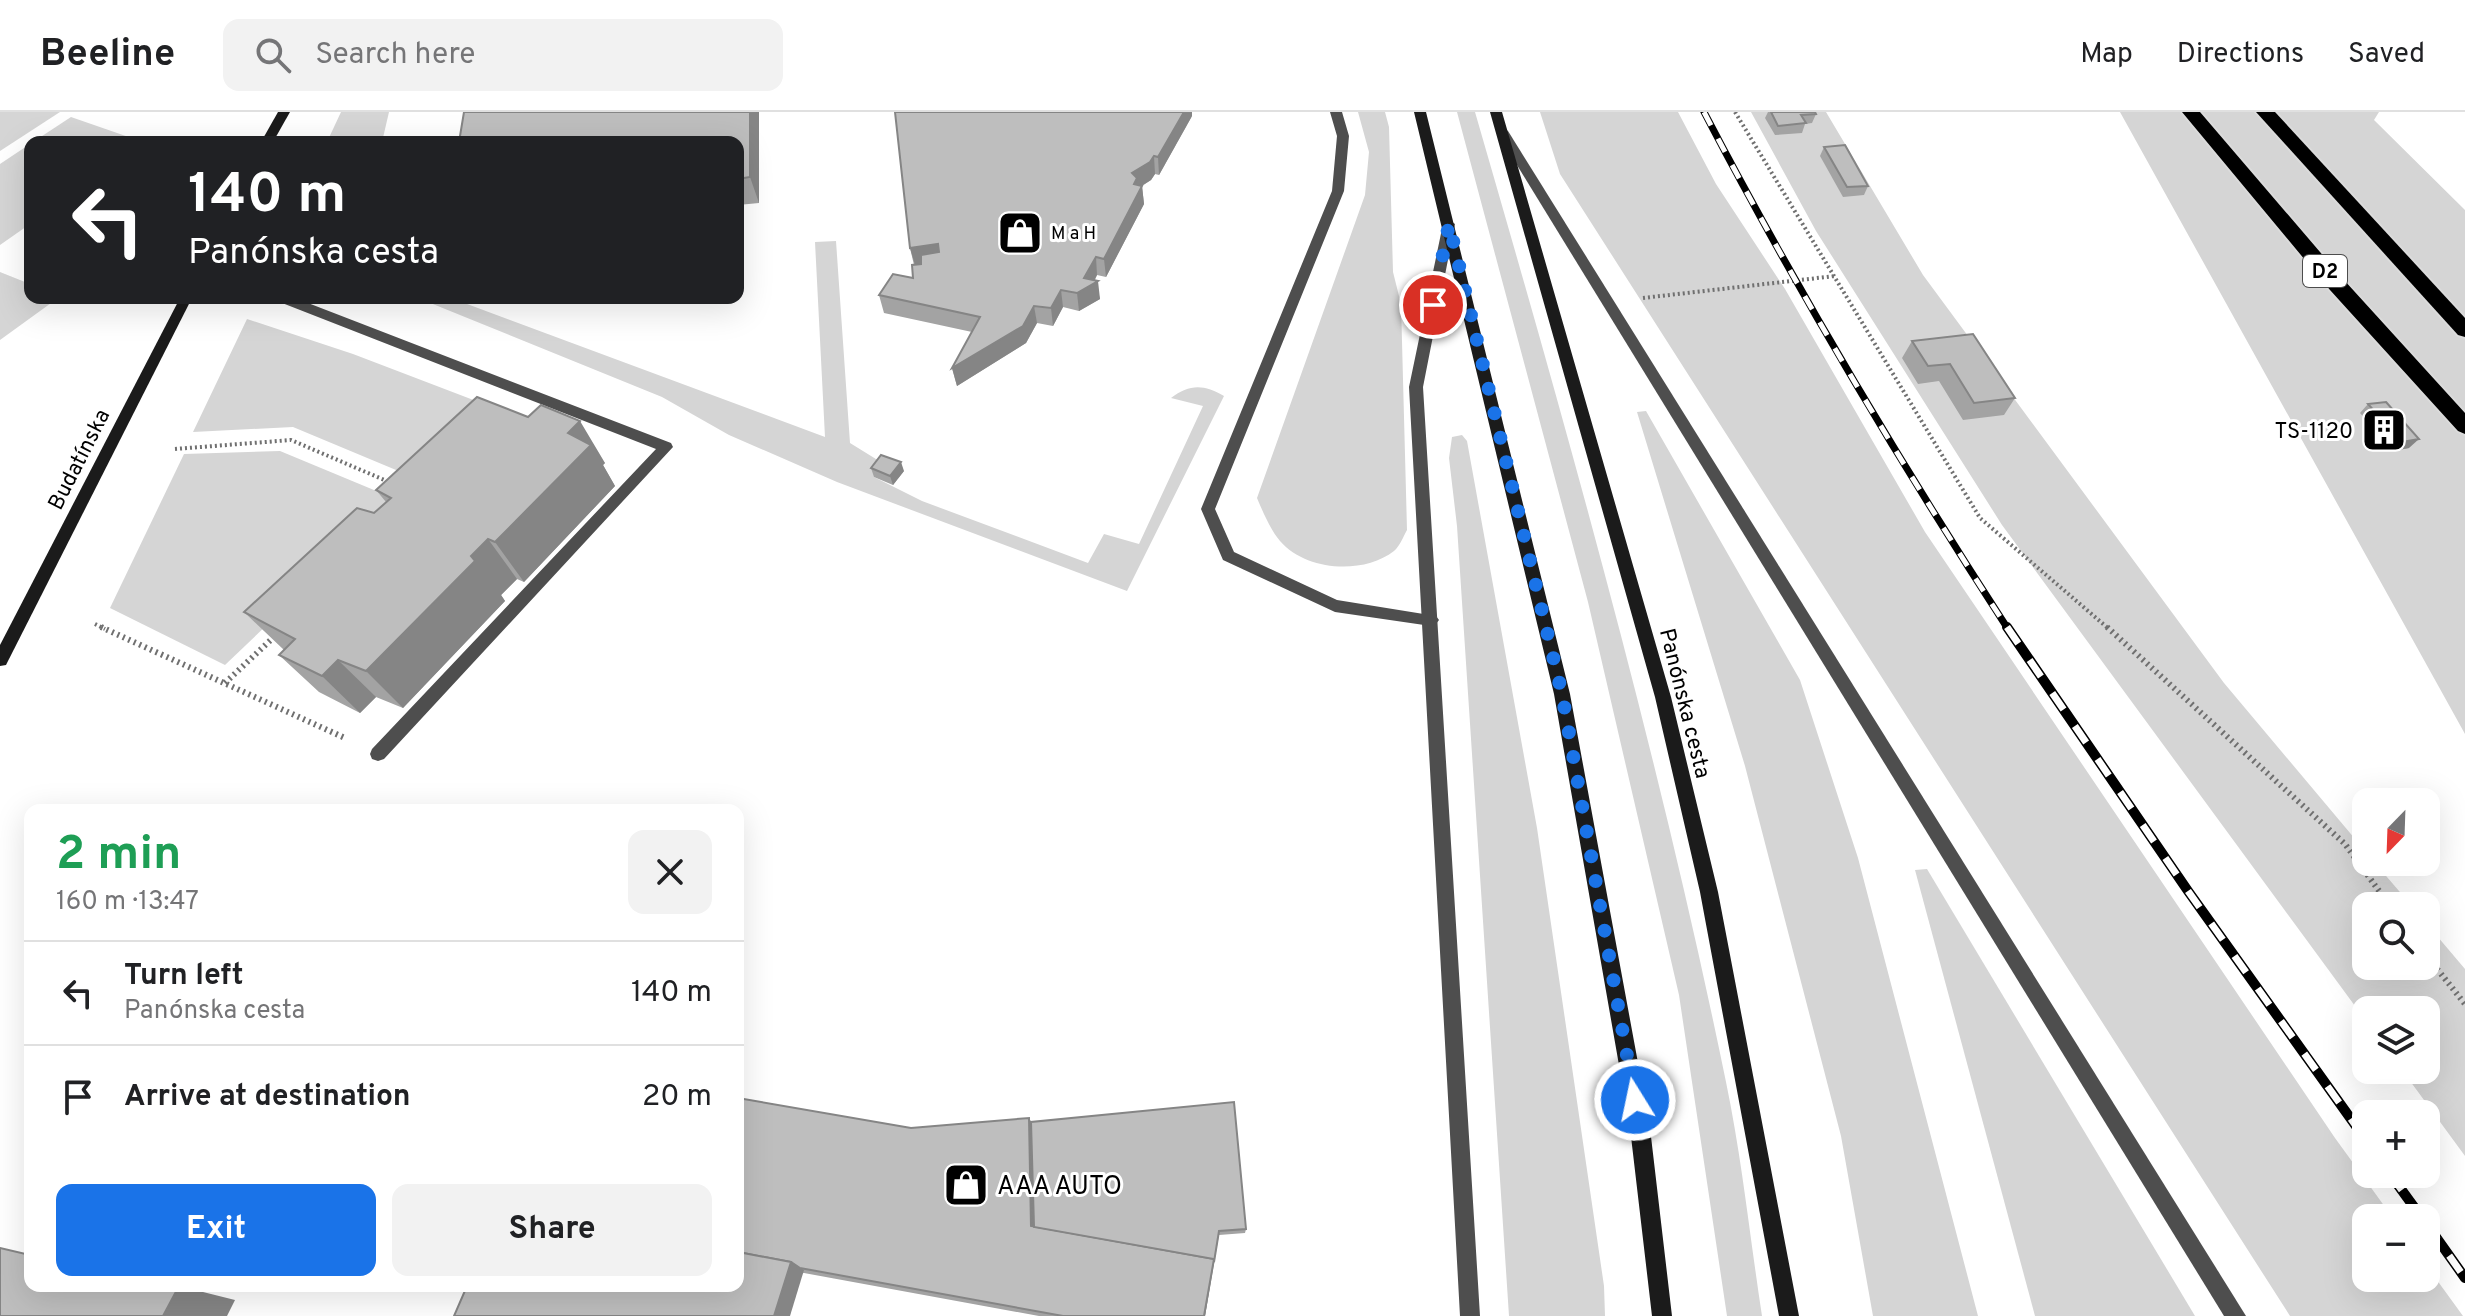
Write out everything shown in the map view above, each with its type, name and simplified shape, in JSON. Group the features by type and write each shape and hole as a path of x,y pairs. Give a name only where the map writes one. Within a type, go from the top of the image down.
{"highway":[{"name":"D2","path":"2191,112 2337,285 2465,426"},
{"path":"2265,112 2465,330"}],"main road":[{"path":"270,136 284,112"},
{"path":"1420,112 1562,694 1640,1128 1662,1316"},
{"name":"Panónska cesta","path":"1496,112 1663,697 1712,907 1789,1316"},
{"name":"Budatínska","path":"0,660 5,639 183,304"}],"street":[{"path":"1336,112 1343,136 1338,191 1208,509 1228,556 1335,606 1431,620"},
{"path":"1502,131 2236,1316"},
{"path":"1449,224 1416,387 1470,1316"},
{"path":"297,304 666,447 378,754"}],"path":[{"path":"1735,112 1747,137 1836,276 1980,518 2070,593 2345,844 2380,892"},
{"path":"1612,309 1657,294 1836,276"},
{"path":"175,449 291,440 393,484"},
{"path":"95,624 378,754"},
{"path":"225,683 283,628"},
{"path":"2440,973 2465,1004"}],"shaded area":[{"path":"0,112 60,112 0,151"},
{"path":"341,112 389,112 383,136 330,136"},
{"path":"1358,112 1385,112 1389,127 1393,272 1401,304 1407,530 1396,549 1381,559 1367,564 1335,566 1304,559 1291,551 1273,531 1257,498 1365,195 1369,152"},
{"path":"1457,112 1475,112 1578,474 1642,716 1726,1082 1762,1316 1727,1316 1679,995 1588,602"},
{"path":"1540,112 1678,112 1716,184 1785,289 1925,532 2352,1161 2352,1188 2371,1188 2383,1204 2352,1204 2352,1292 2440,1292 2440,1284 2463,1316 2290,1316 1560,174"},
{"path":"1751,112 1826,112 1923,275 2224,683 2352,835 2352,876 2386,876 2400,892 2352,892 2352,980 2440,980 2440,940 2465,969 2465,1156 2440,1122 2440,1100 2424,1100 2412,1084 2440,1084 2440,996 2352,996 2352,1002 2002,525 1816,231"},
{"path":"2120,112 2379,112 2374,120 2465,210 2465,734"},
{"path":"71,117 126,136 42,136"},
{"path":"24,148 24,228 0,245 0,164"},
{"path":"836,241 850,443 884,464 874,477 922,501 1088,563 1104,534 1139,544 1203,406 1171,398 1197,387 1224,396 1127,591 837,482 729,435 662,397 433,304 467,304 825,437 815,242"},
{"path":"0,272 24,282 24,304 50,304 0,340"},
{"path":"247,319 353,354 497,409 420,480 293,427 193,432"},
{"path":"1646,411 1800,680 1858,858 1978,1316 1873,1316 1841,1136 1745,766 1637,412"},
{"path":"1462,435 1467,441 1537,828 1604,1286 1605,1316 1509,1316 1457,526 1449,458 1452,437"},
{"path":"280,451 398,500 225,665 110,608 184,454"},
{"path":"1927,869 2195,1316 2035,1316 1915,870"}],"building":[{"path":"464,112 750,112 750,177 744,178 744,136 460,136"},
{"name":"M a H","path":"895,112 1184,112 1158,157 1154,156 1132,173 1137,178 1134,184 1142,186 1104,259 1096,257 1084,278 1098,281 1077,293 1061,290 1051,308 1034,306 1023,326 952,368 980,317 879,295 893,274 913,278 912,265 921,264 921,255 939,252 938,244 910,248"},
{"path":"1771,112 1816,114 1801,115 1806,123 1778,126"},
{"path":"1845,145 1868,186 1847,187 1824,147"},
{"path":"1973,334 2015,398 1974,403 1950,364 1928,366 1912,341"},
{"path":"477,397 528,417 541,405 580,421 568,433 591,445 495,542 488,539 471,556 475,561 366,671 338,660 322,676 279,655 295,639 244,612 357,508 374,513 391,498 376,490"},
{"path":"2386,402 2419,439 2402,442 2368,404"},
{"path":"881,455 901,462 890,476 871,468"},
{"path":"744,1099 911,1128 1029,1118 1031,1226 1214,1259 1204,1316 1063,1316 800,1268 791,1262 744,1253"},
{"path":"1234,1102 1246,1229 1219,1231 1214,1262 1214,1259 1034,1227 1031,1122"},
{"path":"0,1248 24,1254 24,1292 176,1292 163,1316 0,1316"},
{"path":"744,1253 791,1262 774,1316 454,1316 464,1292 744,1292"}],"railway":[{"path":"1704,112 1850,374 2008,629"},
{"path":"2007,627 2188,891 2352,1120"},
{"path":"2400,1188 2412,1204"},
{"path":"2440,1243 2465,1278"}],"place":[{"name":"M a H","path":"1020,233"},
{"name":"TS-1120","path":"2384,430"},
{"name":"AAA AUTO","path":"966,1185"}],"route":[{"path":"1433,305 1449,224 1562,694 1635,1100"}]}
